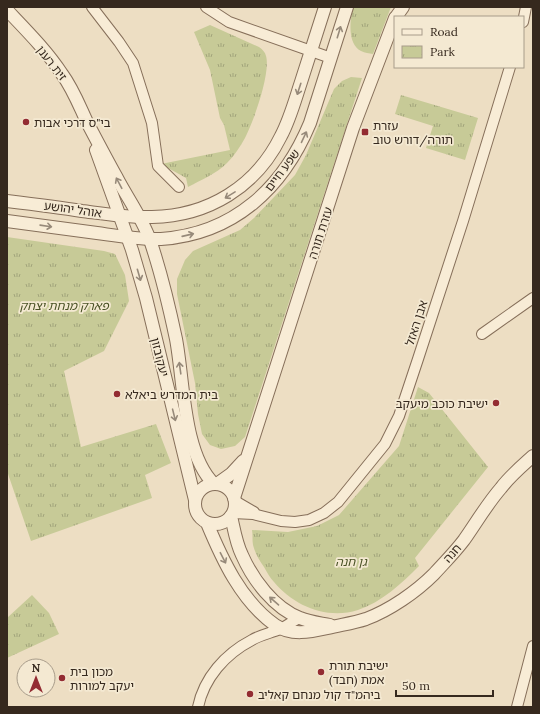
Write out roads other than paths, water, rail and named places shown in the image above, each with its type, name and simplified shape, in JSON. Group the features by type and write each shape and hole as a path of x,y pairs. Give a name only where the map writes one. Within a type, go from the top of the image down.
{"street":[{"path":"92,7 119,42 133,64 152,123 158,166 179,187"},
{"path":"206,7 229,22 331,58"},
{"name":"שפע חיים","path":"139,217 167,216 202,208 219,201 235,191 262,167 281,137 290,117 325,7"},
{"name":"שפע חיים","path":"129,238 168,238 188,235 216,226 245,211 268,191 288,166 304,138 347,7"},
{"name":"עזרת תורה","path":"396,16 403,7"},
{"path":"524,17 526,7"},
{"name":"זית רענן","path":"7,10 48,55 62,73 76,96 87,122 139,217"},
{"name":"עזרת תורה","path":"234,499 354,128 394,21"},
{"name":"אבן האזל","path":"232,515 248,514 295,522 310,520 324,513 338,502 385,444 399,416 418,359 463,221 510,68"},
{"name":"זית רענן","path":"87,122 104,176 120,216"},
{"name":"אוהל יהושע","path":"7,201 120,216 139,217"},
{"name":"יעקובזון","path":"120,216 129,238 146,298 195,500"},
{"name":"יעקובזון","path":"139,217 150,239 165,291 176,340 193,445 205,475 215,484"},
{"name":"אוהל יהושע","path":"7,221 129,238"},
{"path":"482,334 533,298"},
{"name":"עזרת תורה","path":"215,484 234,471 250,450"},
{"name":"חנה","path":"207,522 215,542 239,586 256,608 276,626 292,632 308,632 349,624 366,619 393,605 433,575 463,542 501,488 533,456"},
{"path":"215,484 229,489 234,499 235,507 232,515 220,523 207,522 201,519 197,514 195,507 197,494 201,489 207,485 215,484"},
{"name":"אבן האזל","path":"234,499 257,514 271,519"},
{"name":"חנה","path":"232,515 236,539 242,555 253,576 269,596 286,611 299,618 314,623 333,626 349,624"},
{"path":"198,707 200,694 210,677 221,663 233,652 252,640 282,628 299,618"},
{"path":"517,707 533,646"}],"place":[{"name":"בי\"ס דרכי אבות","path":"26,122"},
{"name":"עזרת תורה/דורש טוב","path":"365,132"},
{"name":"בית המדרש ביאלא","path":"117,394"},
{"name":"ישיבת כוכב מיעקב","path":"496,403"},
{"name":"ישיבת תורת אמת (חבד)","path":"321,672"},
{"name":"מכון בית יעקב למורות","path":"62,678"},
{"name":"ביהמ\"ד קול מנחם קאליב","path":"250,694"}],"park label":[{"name":"פארק מנחת יצחק","path":"64,305"},
{"name":"גן חנה","path":"351,561"}]}
